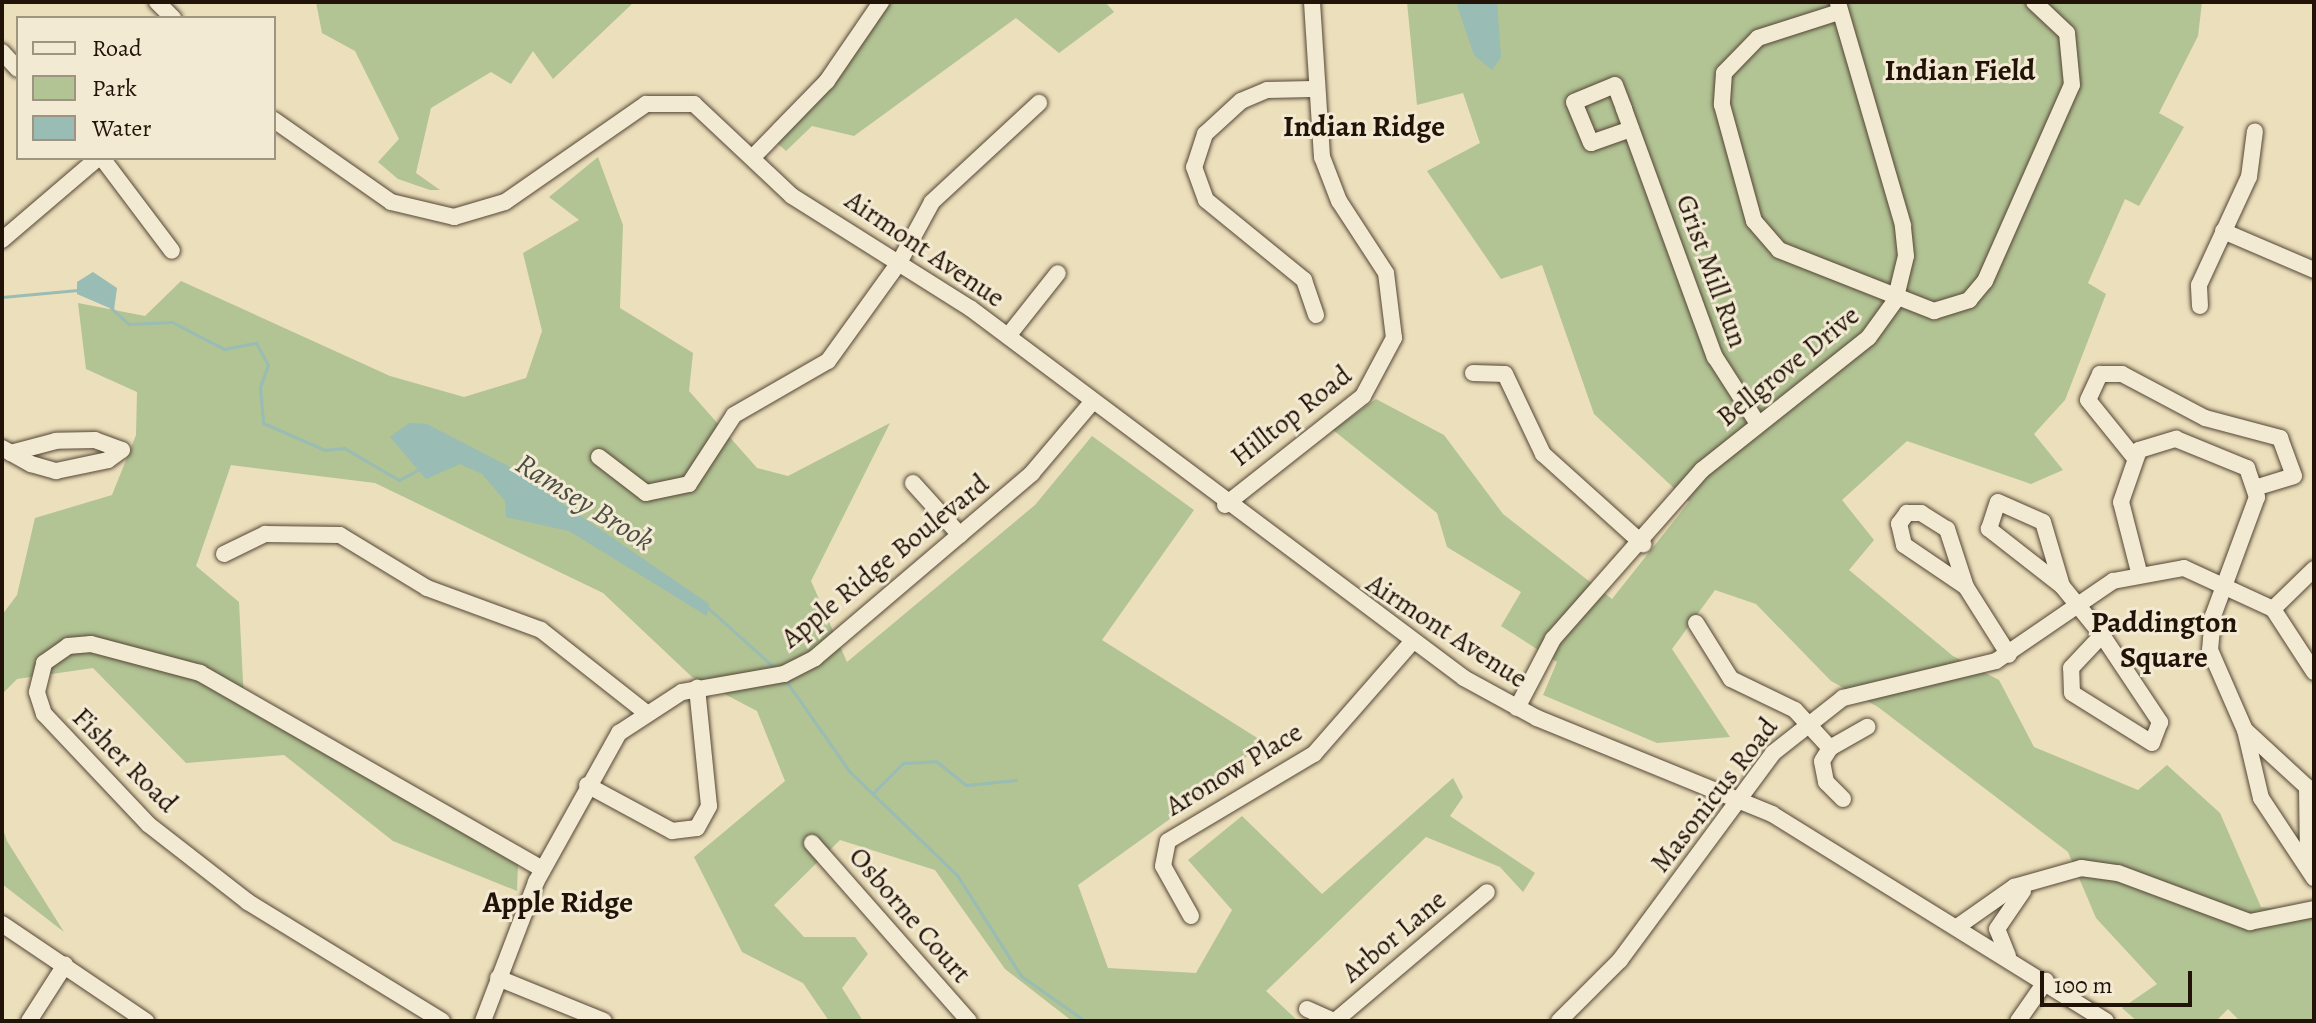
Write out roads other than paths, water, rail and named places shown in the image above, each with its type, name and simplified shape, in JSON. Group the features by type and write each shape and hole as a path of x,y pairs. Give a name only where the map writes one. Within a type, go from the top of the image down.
{"street":[{"path":"754,156 827,81 881,2"},
{"name":"Hilltop Road","path":"1225,505 1363,396 1394,338 1392,289 1329,180 1312,89 1312,2"},
{"path":"1838,7 1747,44 1724,73 1722,105 1754,221 1768,242 1895,301 1946,310 1985,281 2075,71 2067,33 2034,2"},
{"name":"Bellgrove Drive","path":"1517,708 1553,639 1643,544 1702,470 1869,337 1895,301 1905,265 1903,225 1838,7"},
{"path":"2,52 16,67"},
{"path":"1312,89 1267,90 1241,101 1205,134 1194,167 1206,200 1304,280 1316,315"},
{"name":"Airmont Avenue","path":"276,122 353,181 406,209 438,216 505,202 594,135 658,100 694,104 809,203 1008,336 1225,505 1412,642 1517,708 1739,797 2009,957 2106,1021"},
{"path":"599,457 646,493 689,484 734,415 828,361 900,261 949,182 1039,103"},
{"name":"Grist Mill Run","path":"1631,129 1715,357 1758,424"},
{"path":"2200,306 2199,285 2249,177 2255,131"},
{"path":"2,215 8,235 98,160"},
{"path":"102,160 172,251"},
{"path":"2223,231 2314,270"},
{"path":"1008,336 1058,273"},
{"path":"1473,373 1505,374 1551,464 1643,544"},
{"path":"2134,457 2088,400 2100,374 2122,374 2199,415 2272,434 2285,444 2294,476 2257,487"},
{"name":"Apple Ridge Boulevard","path":"483,1021 542,869 619,733 644,711 697,688 800,667 1032,473 1093,401"},
{"path":"2190,442 2199,415"},
{"path":"95,440 122,450 108,460 56,471 7,450 56,441 95,440"},
{"path":"2139,572 2121,502 2134,457 2157,440 2190,442 2233,458 2257,487 2250,528 2213,616 2210,650 2245,730 2261,798 2311,870"},
{"path":"913,483 960,535"},
{"path":"2062,586 2043,522 2004,501 1994,504 1989,529 2062,586 2102,635 2160,722 2152,743 2072,693 2071,668 2102,635"},
{"path":"1966,587 1904,545 1901,518 1921,513 1947,529 1966,587 2009,655"},
{"path":"224,554 265,534 340,535 427,588 541,630 644,711"},
{"name":"Masonicus Road","path":"1559,1021 1620,960 1739,797 1807,720 1867,689 1951,675 2009,655 2077,605 2139,572 2184,568 2228,582 2273,609 2314,672"},
{"path":"2273,609 2314,569"},
{"path":"1696,623 1731,679 1807,720 1830,748"},
{"name":"Aronow Place","path":"1191,916 1163,866 1168,841 1314,754 1412,642"},
{"name":"Fisher Road","path":"442,1021 248,902 149,825 44,714 37,692 44,663 68,646 91,644 200,673 542,869"},
{"path":"587,785 672,831 697,828 709,806 697,688"},
{"path":"1843,799 1822,772 1830,748 1867,727"},
{"path":"2245,730 2307,787 2311,870"},
{"name":"Osborne Court","path":"812,843 969,1021"},
{"path":"1957,927 2035,879 2099,869 2250,922 2314,909"},
{"path":"2009,957 1997,929 2009,904 2035,879"},
{"name":"Arbor Lane","path":"1334,1021 1487,892"},
{"path":"2,924 146,1021"},
{"path":"29,1021 65,965"},
{"path":"498,978 604,1021"},
{"path":"2018,1021 2046,981"},
{"path":"1307,1009 1334,1021"}],"water":[{"path":"1456,2 1497,2 1501,57 1492,70 1474,55"},
{"path":"93,272 117,288 114,310 77,294 77,282"},
{"path":"409,423 427,424 508,466 709,604 707,616 569,531 506,517 505,501 482,474 460,464 426,479 390,437"}],"waterway":[{"name":"Ramsey Brook","path":"2,297 78,290"},
{"name":"Ramsey Brook","path":"111,308 129,324 172,322 224,349 256,343 268,365 260,387 263,423 325,450 344,448 399,480 420,469"},
{"name":"Ramsey Brook","path":"708,608 776,669"},
{"name":"Ramsey Brook","path":"786,681 850,772 957,875 1021,976 1085,1021"},
{"path":"874,792 903,763 936,761 966,785 1016,780"}],"district":[{"name":"Indian Field","path":"1960,70"},
{"name":"Indian Ridge","path":"1364,126"},
{"name":"Paddington Square","path":"2164,639"},
{"name":"Apple Ridge","path":"558,902"}]}
